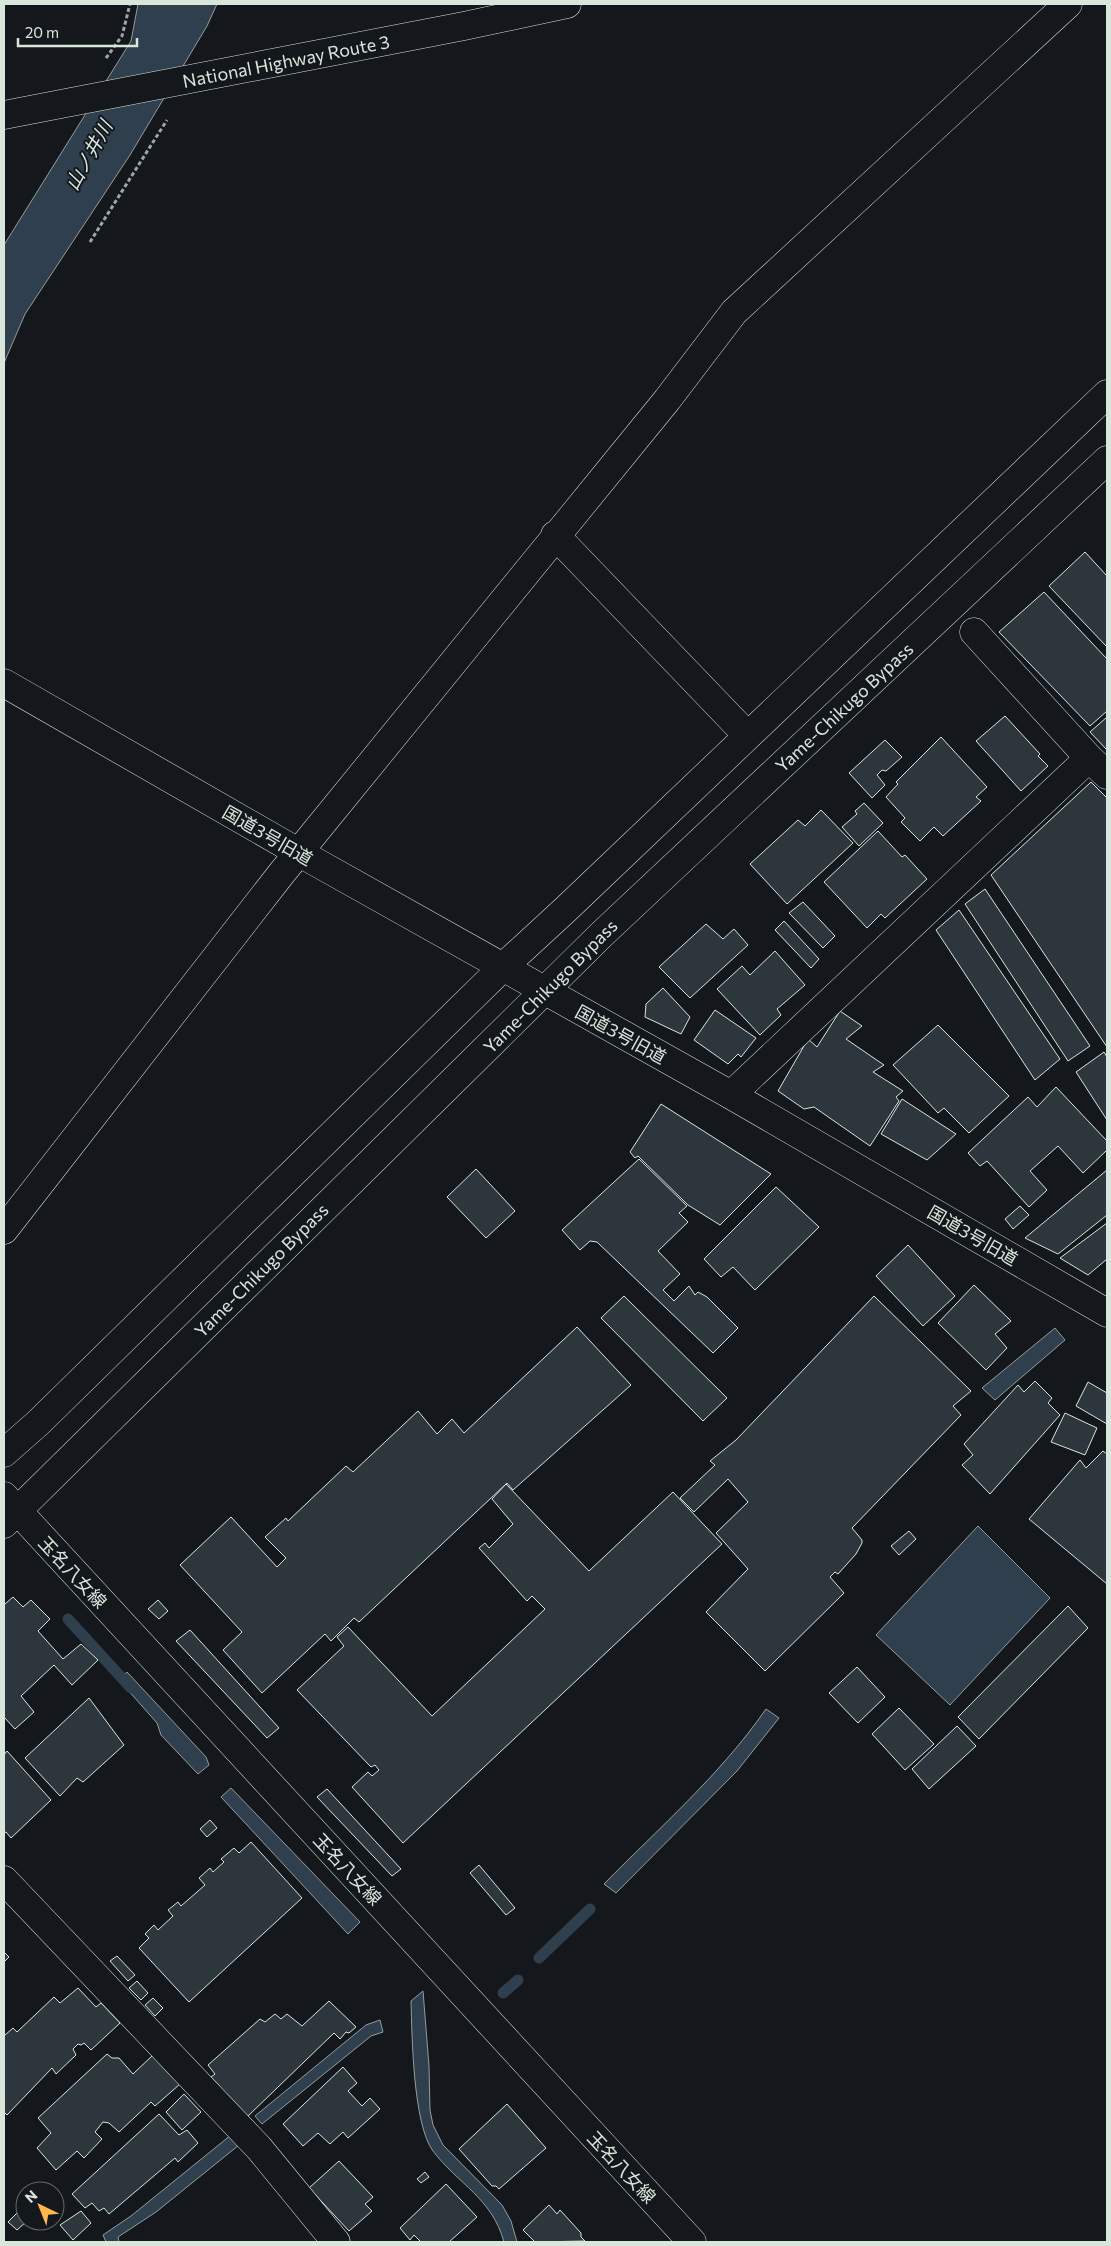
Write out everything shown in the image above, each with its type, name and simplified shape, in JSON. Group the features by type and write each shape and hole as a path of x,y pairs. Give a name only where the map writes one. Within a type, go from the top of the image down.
{"main road":[{"name":"National Highway Route 3","path":"4,115 464,26 567,4"},
{"path":"4,1230 298,852 555,535 668,400 734,312 1068,4"},
{"path":"4,1453 38,1423 503,967 1107,394"},
{"name":"Yame-Chikugo Bypass","path":"8,1510 615,921 1107,460"},
{"path":"555,535 747,735"},
{"path":"731,1095 1098,766 974,632"},
{"name":"国道3号旧道","path":"4,683 298,852 731,1095 1107,1313"},
{"name":"玉名八女線","path":"8,1510 692,2242"},
{"path":"4,1880 259,2148 336,2242"}],"path":[{"path":"106,58 122,36 130,4"},
{"path":"90,242 185,80"}],"water":[{"name":"山ノ井川","path":"138,4 217,4 207,26 130,155 25,314 4,363 4,245 131,41"},
{"path":"1055,1328 1065,1340 995,1400 982,1388"},
{"path":"978,1526 1050,1598 950,1705 876,1635"},
{"path":"127,1672 206,1757 209,1765 198,1774 161,1735 157,1723 119,1680"},
{"path":"766,1709 779,1718 737,1771 616,1893 604,1884 709,1778"},
{"path":"231,1788 360,1922 348,1934 221,1797"},
{"path":"423,1991 429,2066 430,2110 433,2125 443,2145 502,2205 511,2221 517,2242 504,2242 499,2227 483,2203 443,2163 433,2151 426,2138 421,2121 415,2079 411,2001"},
{"path":"380,2020 383,2032 371,2036 262,2124 255,2116 366,2025"},
{"path":"231,2135 239,2145 156,2212 118,2237 119,2242 106,2242 103,2235 131,2216"}],"building":[{"path":"1085,552 1107,576 1107,647 1049,586"},
{"path":"1044,592 1107,659 1107,711 1090,726 999,632"},
{"path":"1005,716 1040,754 1038,756 1048,766 1021,791 976,741"},
{"path":"1107,717 1107,750 1090,732"},
{"path":"941,737 987,787 976,797 981,801 943,836 934,827 920,841 901,822 905,818 886,797 898,784 896,782"},
{"path":"885,740 902,757 886,771 882,770 877,775 885,785 872,798 849,773"},
{"path":"1091,782 1107,798 1107,1047 991,875"},
{"path":"864,803 883,823 859,846 842,827 857,814 855,811"},
{"path":"821,810 853,843 787,904 750,864 798,820 805,826"},
{"path":"878,831 902,857 905,855 927,879 885,918 881,914 867,928 824,882"},
{"path":"985,889 1090,1046 1068,1061 965,904"},
{"path":"803,902 835,936 823,948 789,913"},
{"path":"959,910 1060,1059 1035,1080 936,930"},
{"path":"784,921 819,959 811,968 775,930"},
{"path":"706,924 723,939 734,929 748,945 690,998 659,967"},
{"path":"775,951 805,985 777,1009 781,1015 760,1035 717,989 742,966 750,975"},
{"path":"663,988 690,1017 681,1034 645,1017 646,1004"},
{"path":"715,1010 756,1038 741,1057 738,1054 728,1064 694,1040"},
{"path":"840,1011 862,1026 846,1039 884,1065 873,1072 903,1091 896,1097 899,1101 870,1146 814,1107 804,1109 778,1091 808,1039 817,1047"},
{"path":"938,1025 1009,1096 969,1133 944,1108 938,1113 893,1065"},
{"path":"1104,1052 1107,1057 1107,1120 1076,1072"},
{"path":"1056,1087 1107,1141 1107,1150 1083,1173 1058,1146 1030,1171 1047,1190 1029,1207 987,1161 980,1166 968,1153 1028,1097 1037,1107"},
{"path":"902,1099 956,1134 927,1160 881,1134"},
{"path":"661,1104 771,1174 720,1225 688,1205 638,1156 635,1158 630,1152"},
{"path":"639,1159 687,1206 679,1213 688,1222 658,1251 680,1274 663,1290 674,1301 689,1286 695,1295 698,1292 707,1297 738,1328 713,1353 597,1242 590,1241 580,1250 562,1230"},
{"path":"476,1169 515,1211 486,1238 447,1197"},
{"path":"1107,1170 1107,1215 1058,1254 1025,1238"},
{"path":"776,1187 819,1227 755,1290 733,1267 721,1277 704,1259"},
{"path":"1020,1206 1029,1215 1013,1229 1005,1219"},
{"path":"1107,1223 1107,1259 1088,1275 1060,1258"},
{"path":"908,1245 955,1296 923,1326 876,1276"},
{"path":"974,1285 1011,1321 995,1334 1007,1348 986,1370 938,1323"},
{"path":"624,1296 727,1398 703,1421 601,1318"},
{"path":"874,1296 971,1391 953,1406 961,1415 852,1528 862,1540 862,1543 856,1554 838,1574 835,1572 830,1577 844,1593 765,1671 706,1612 748,1569 716,1533 748,1502 728,1479 694,1512 680,1498 715,1465 710,1461 736,1440"},
{"path":"577,1327 631,1385 513,1490 507,1483 359,1622 354,1618 331,1641 325,1634 262,1693 223,1650 242,1632 180,1565 231,1517 277,1567 286,1558 265,1537 286,1518 288,1521 346,1466 353,1472 418,1411 437,1434 452,1419 464,1433"},
{"path":"1035,1381 1052,1398 1048,1403 1060,1415 990,1494 962,1465 973,1455 964,1444 1018,1385 1024,1392"},
{"path":"1088,1382 1107,1393 1107,1424 1076,1406"},
{"path":"1065,1413 1097,1428 1085,1455 1051,1442"},
{"path":"1103,1451 1107,1454 1107,1584 1029,1519 1080,1460 1086,1468"},
{"path":"506,1484 589,1571 673,1492 722,1544 403,1843 352,1787 368,1772 372,1776 379,1770 375,1765 371,1767 297,1690 344,1646 337,1637 348,1627 432,1716 545,1609 532,1596 527,1601 479,1548 485,1543 489,1548 513,1524 492,1499"},
{"path":"909,1531 916,1539 899,1555 891,1546"},
{"path":"13,1597 23,1607 31,1600 50,1619 38,1631 63,1659 81,1644 98,1660 72,1685 54,1665 21,1696 34,1712 15,1729 4,1717 4,1605"},
{"path":"158,1600 168,1611 159,1619 148,1609"},
{"path":"1068,1606 1088,1628 979,1739 958,1717"},
{"path":"190,1630 279,1728 267,1738 176,1641"},
{"path":"857,1667 885,1697 858,1723 829,1693"},
{"path":"89,1698 124,1745 83,1782 77,1778 60,1796 25,1758"},
{"path":"899,1708 934,1744 905,1770 872,1734"},
{"path":"957,1726 976,1746 929,1789 912,1769"},
{"path":"7,1751 51,1800 11,1838 6,1832 4,1833 4,1755"},
{"path":"327,1789 401,1869 392,1876 317,1797"},
{"path":"210,1820 217,1828 207,1837 200,1829"},
{"path":"251,1842 302,1898 189,2002 139,1948 149,1938 145,1934 154,1925 158,1930 173,1916 168,1910 178,1902 181,1906 205,1885 199,1878 210,1868 213,1872 224,1862 221,1859 234,1848 239,1853"},
{"path":"479,1865 515,1908 506,1915 470,1873"},
{"path":"4,1952 9,1957 4,1962"},
{"path":"117,1956 135,1975 128,1981 110,1961"},
{"path":"137,1981 148,1993 141,2000 129,1988"},
{"path":"78,1988 96,2007 101,2003 120,2023 91,2050 84,2043 78,2044 73,2049 76,2055 56,2074 52,2068 7,2115 4,2112 4,2036 13,2028 17,2032 54,1997 60,2003"},
{"path":"153,1998 163,2008 155,2016 145,2005"},
{"path":"329,2001 356,2027 349,2033 346,2032 340,2039 334,2033 247,2117 211,2077 215,2074 208,2065 260,2019 265,2022 275,2014 281,2019 287,2014 302,2026"},
{"path":"107,2054 112,2058 119,2058 133,2074 153,2055 180,2084 155,2106 151,2102 119,2132 109,2123 103,2122 95,2132 102,2139 84,2158 77,2151 56,2170 37,2148 51,2133 38,2118"},
{"path":"343,2067 357,2083 348,2091 362,2106 370,2098 380,2109 348,2138 343,2132 330,2144 318,2133 303,2146 283,2124"},
{"path":"184,2094 201,2112 182,2130 166,2112"},
{"path":"507,2104 546,2148 499,2189 496,2186 492,2186 459,2149"},
{"path":"159,2114 179,2135 187,2130 198,2143 178,2162 175,2158 109,2214 104,2208 99,2211 92,2203 85,2208 72,2194"},
{"path":"339,2161 373,2197 365,2204 372,2211 349,2231 309,2188"},
{"path":"425,2172 429,2177 421,2183 417,2179"},
{"path":"446,2184 477,2217 449,2242 421,2242 414,2235 410,2240 400,2228"},
{"path":"549,2205 557,2214 560,2210 581,2233 581,2237 585,2241 535,2242 523,2230"},
{"path":"81,2211 91,2223 73,2240 65,2231 65,2222"},
{"path":"15,2215 15,2228 8,2222"}],"waterway":[{"path":"68,1619 131,1688"},
{"path":"539,1958 590,1909"},
{"path":"503,1993 518,1980"}]}
